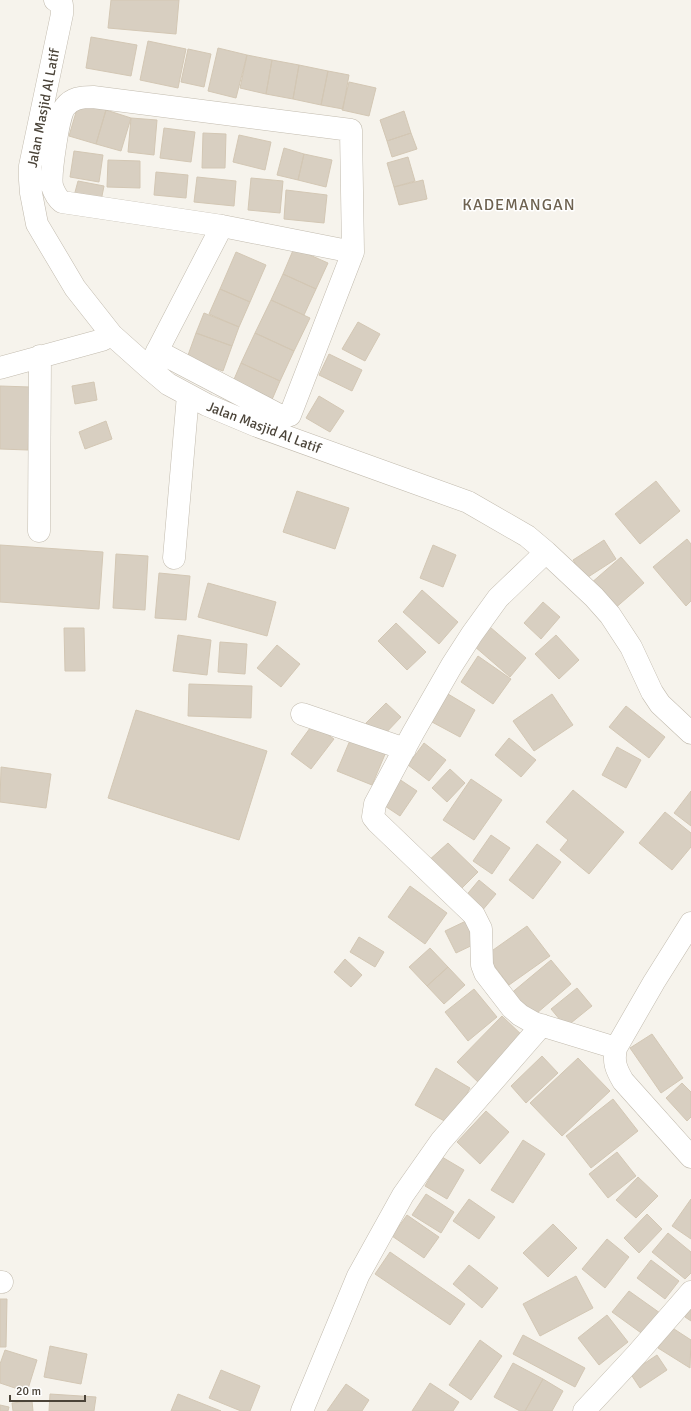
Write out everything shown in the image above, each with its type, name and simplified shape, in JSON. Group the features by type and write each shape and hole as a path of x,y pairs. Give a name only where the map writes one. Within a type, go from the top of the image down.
{"street":[{"name":"Jalan Masjid Al Latif","path":"55,0 62,5 62,14 30,166 32,207 36,224 75,288 112,335 153,359 168,384 207,405 257,426 468,502 527,536 594,597 610,615 631,647 656,698 669,713 691,732"},
{"path":"222,226 153,359 281,416 288,416 291,413 353,252 351,130 93,97 80,97 75,99 65,108 60,117 51,178 54,192 59,200 66,203 222,226 353,252"},
{"path":"0,368 102,340 112,335"},
{"path":"39,531 40,356"},
{"path":"174,558 188,395"},
{"path":"546,552 498,598 472,634 452,665 375,804 373,817 474,915 481,929 482,965 485,973 512,1008 526,1018 542,1025 616,1048"},
{"path":"302,714 405,749"},
{"path":"691,923 654,982 616,1048 614,1063 623,1081 691,1157"},
{"path":"302,1411 358,1276 403,1195 442,1141 542,1025"},
{"path":"584,1411 637,1354 691,1292"}],"building":[{"path":"111,0 179,0 176,34 108,28"},
{"path":"91,37 137,45 131,76 86,68"},
{"path":"148,41 186,49 178,88 140,80"},
{"path":"218,48 247,55 236,98 208,91"},
{"path":"188,49 211,54 204,87 181,82"},
{"path":"247,55 272,60 266,94 240,88"},
{"path":"272,60 299,65 293,99 266,94"},
{"path":"299,65 328,71 321,105 293,99"},
{"path":"328,71 349,75 343,109 321,105"},
{"path":"349,82 376,88 369,116 342,110"},
{"path":"79,102 106,110 96,144 69,136"},
{"path":"106,110 131,118 121,151 96,144"},
{"path":"404,111 411,133 387,141 380,120"},
{"path":"131,118 157,120 154,155 128,152"},
{"path":"164,128 195,132 191,162 160,158"},
{"path":"203,133 226,134 225,168 202,168"},
{"path":"411,133 417,149 392,157 387,141"},
{"path":"239,135 271,142 265,170 233,162"},
{"path":"284,148 304,154 298,180 277,175"},
{"path":"74,151 103,155 99,182 70,177"},
{"path":"304,154 332,160 326,187 298,180"},
{"path":"408,157 415,181 394,187 387,163"},
{"path":"108,160 140,161 140,188 107,187"},
{"path":"156,172 188,175 186,198 154,195"},
{"path":"197,177 236,181 234,206 194,202"},
{"path":"251,178 283,181 280,213 248,210"},
{"path":"423,180 427,199 399,205 394,187"},
{"path":"78,181 104,186 101,201 74,196"},
{"path":"286,190 327,195 324,223 284,219"},
{"path":"294,248 328,263 316,289 283,274"},
{"path":"236,252 266,265 250,302 220,289"},
{"path":"283,274 316,289 304,315 271,300"},
{"path":"220,289 250,302 239,327 209,314"},
{"path":"271,300 310,318 294,351 255,333"},
{"path":"204,313 239,327 232,346 196,333"},
{"path":"358,322 380,334 365,361 342,349"},
{"path":"196,333 232,346 223,371 187,358"},
{"path":"255,333 294,351 280,381 241,363"},
{"path":"329,354 362,370 352,391 319,375"},
{"path":"241,363 280,381 271,402 232,384"},
{"path":"94,382 97,400 75,404 72,386"},
{"path":"0,386 30,387 28,450 0,449"},
{"path":"319,396 344,411 330,432 306,418"},
{"path":"106,421 112,439 85,449 79,432"},
{"path":"656,481 680,511 640,544 615,514"},
{"path":"297,491 349,508 335,549 283,532"},
{"path":"687,539 691,544 691,601 686,606 653,567"},
{"path":"604,540 616,559 585,579 573,560"},
{"path":"0,545 103,552 99,609 0,602"},
{"path":"433,545 456,555 443,587 420,578"},
{"path":"116,554 148,556 145,610 113,608"},
{"path":"621,557 644,583 613,610 590,584"},
{"path":"159,573 190,576 186,620 155,618"},
{"path":"208,583 276,602 267,636 198,617"},
{"path":"422,590 458,622 439,644 403,612"},
{"path":"543,602 560,617 541,639 524,623"},
{"path":"396,623 426,652 407,670 378,641"},
{"path":"490,627 526,658 510,677 474,646"},
{"path":"64,628 84,628 85,671 65,671"},
{"path":"178,635 211,640 207,675 173,671"},
{"path":"556,635 579,660 559,679 535,654"},
{"path":"220,642 247,644 245,674 218,672"},
{"path":"277,645 300,664 281,687 257,668"},
{"path":"478,656 511,679 493,704 461,682"},
{"path":"189,684 252,686 251,718 188,716"},
{"path":"448,694 475,710 460,737 432,722"},
{"path":"552,694 573,725 534,751 513,721"},
{"path":"386,703 401,717 382,737 366,723"},
{"path":"626,706 665,737 649,758 609,727"},
{"path":"136,710 267,751 239,840 108,798"},
{"path":"313,724 334,739 311,769 291,754"},
{"path":"351,738 386,752 372,785 337,771"},
{"path":"509,738 536,760 521,777 495,755"},
{"path":"424,743 446,760 429,781 408,765"},
{"path":"617,747 641,760 626,788 602,775"},
{"path":"1,767 51,774 46,808 0,802"},
{"path":"450,769 465,783 447,802 432,788"},
{"path":"396,777 417,791 400,816 379,802"},
{"path":"471,779 502,800 474,840 443,820"},
{"path":"573,790 624,832 589,874 560,850 568,840 546,822"},
{"path":"691,791 691,826 674,813"},
{"path":"665,812 691,833 691,847 672,870 639,843"},
{"path":"491,835 510,848 492,874 473,861"},
{"path":"448,843 478,872 458,892 427,862"},
{"path":"537,844 561,862 533,899 509,880"},
{"path":"479,880 496,894 481,912 464,898"},
{"path":"410,886 447,913 425,944 388,917"},
{"path":"468,920 479,942 456,953 445,931"},
{"path":"527,926 550,956 509,985 486,955"},
{"path":"359,937 384,952 375,967 350,952"},
{"path":"430,948 448,967 427,986 409,967"},
{"path":"345,959 362,975 351,987 334,972"},
{"path":"551,960 571,984 530,1019 509,995"},
{"path":"448,967 465,985 444,1004 427,986"},
{"path":"577,988 592,1006 566,1027 551,1009"},
{"path":"474,989 497,1017 468,1041 445,1012"},
{"path":"502,1016 525,1038 480,1084 457,1062"},
{"path":"652,1034 683,1078 661,1093 630,1048"},
{"path":"542,1056 558,1073 526,1103 511,1086"},
{"path":"578,1058 610,1091 562,1136 530,1103"},
{"path":"436,1068 470,1088 450,1124 415,1105"},
{"path":"682,1083 691,1092 691,1117 687,1121 666,1098"},
{"path":"613,1099 638,1131 591,1168 566,1136"},
{"path":"486,1111 509,1132 480,1164 457,1142"},
{"path":"523,1140 545,1154 513,1203 491,1190"},
{"path":"617,1152 636,1176 608,1198 589,1174"},
{"path":"442,1157 464,1170 447,1199 425,1186"},
{"path":"638,1177 658,1196 636,1218 616,1200"},
{"path":"426,1194 454,1212 441,1233 412,1215"},
{"path":"469,1199 495,1217 479,1239 453,1221"},
{"path":"691,1199 691,1239 672,1226"},
{"path":"647,1214 662,1229 639,1253 624,1238"},
{"path":"407,1215 439,1237 424,1258 392,1236"},
{"path":"553,1224 577,1248 548,1277 523,1253"},
{"path":"668,1233 691,1252 691,1273 685,1279 652,1252"},
{"path":"607,1239 629,1257 605,1288 582,1269"},
{"path":"390,1252 465,1304 450,1325 375,1274"},
{"path":"651,1260 679,1281 665,1299 637,1278"},
{"path":"469,1265 498,1288 482,1308 453,1284"},
{"path":"576,1276 593,1308 540,1336 523,1304"},
{"path":"629,1291 660,1313 644,1335 612,1312"},
{"path":"0,1299 7,1299 6,1347 0,1347"},
{"path":"691,1308 691,1321 685,1317"},
{"path":"607,1315 628,1342 599,1365 578,1338"},
{"path":"671,1327 691,1340 690,1368 658,1348"},
{"path":"523,1335 585,1368 575,1387 513,1354"},
{"path":"480,1340 502,1356 471,1400 449,1385"},
{"path":"50,1346 87,1354 81,1384 44,1377"},
{"path":"5,1350 37,1360 27,1392 0,1383 0,1364"},
{"path":"657,1355 667,1370 640,1388 630,1373"},
{"path":"513,1363 543,1379 525,1411 520,1411 494,1397"},
{"path":"221,1370 260,1386 250,1411 241,1411 209,1398"},
{"path":"543,1379 563,1391 552,1411 525,1411"},
{"path":"430,1383 459,1402 453,1411 412,1411"},
{"path":"346,1384 369,1400 362,1411 327,1411"},
{"path":"50,1394 96,1397 94,1411 49,1411"},
{"path":"178,1394 221,1411 171,1411"},
{"path":"32,1401 33,1411 13,1411 12,1403"},
{"path":"0,1405 9,1407 8,1411 0,1411"}],"district":[{"name":"KADEMANGAN","path":"519,204"}]}
